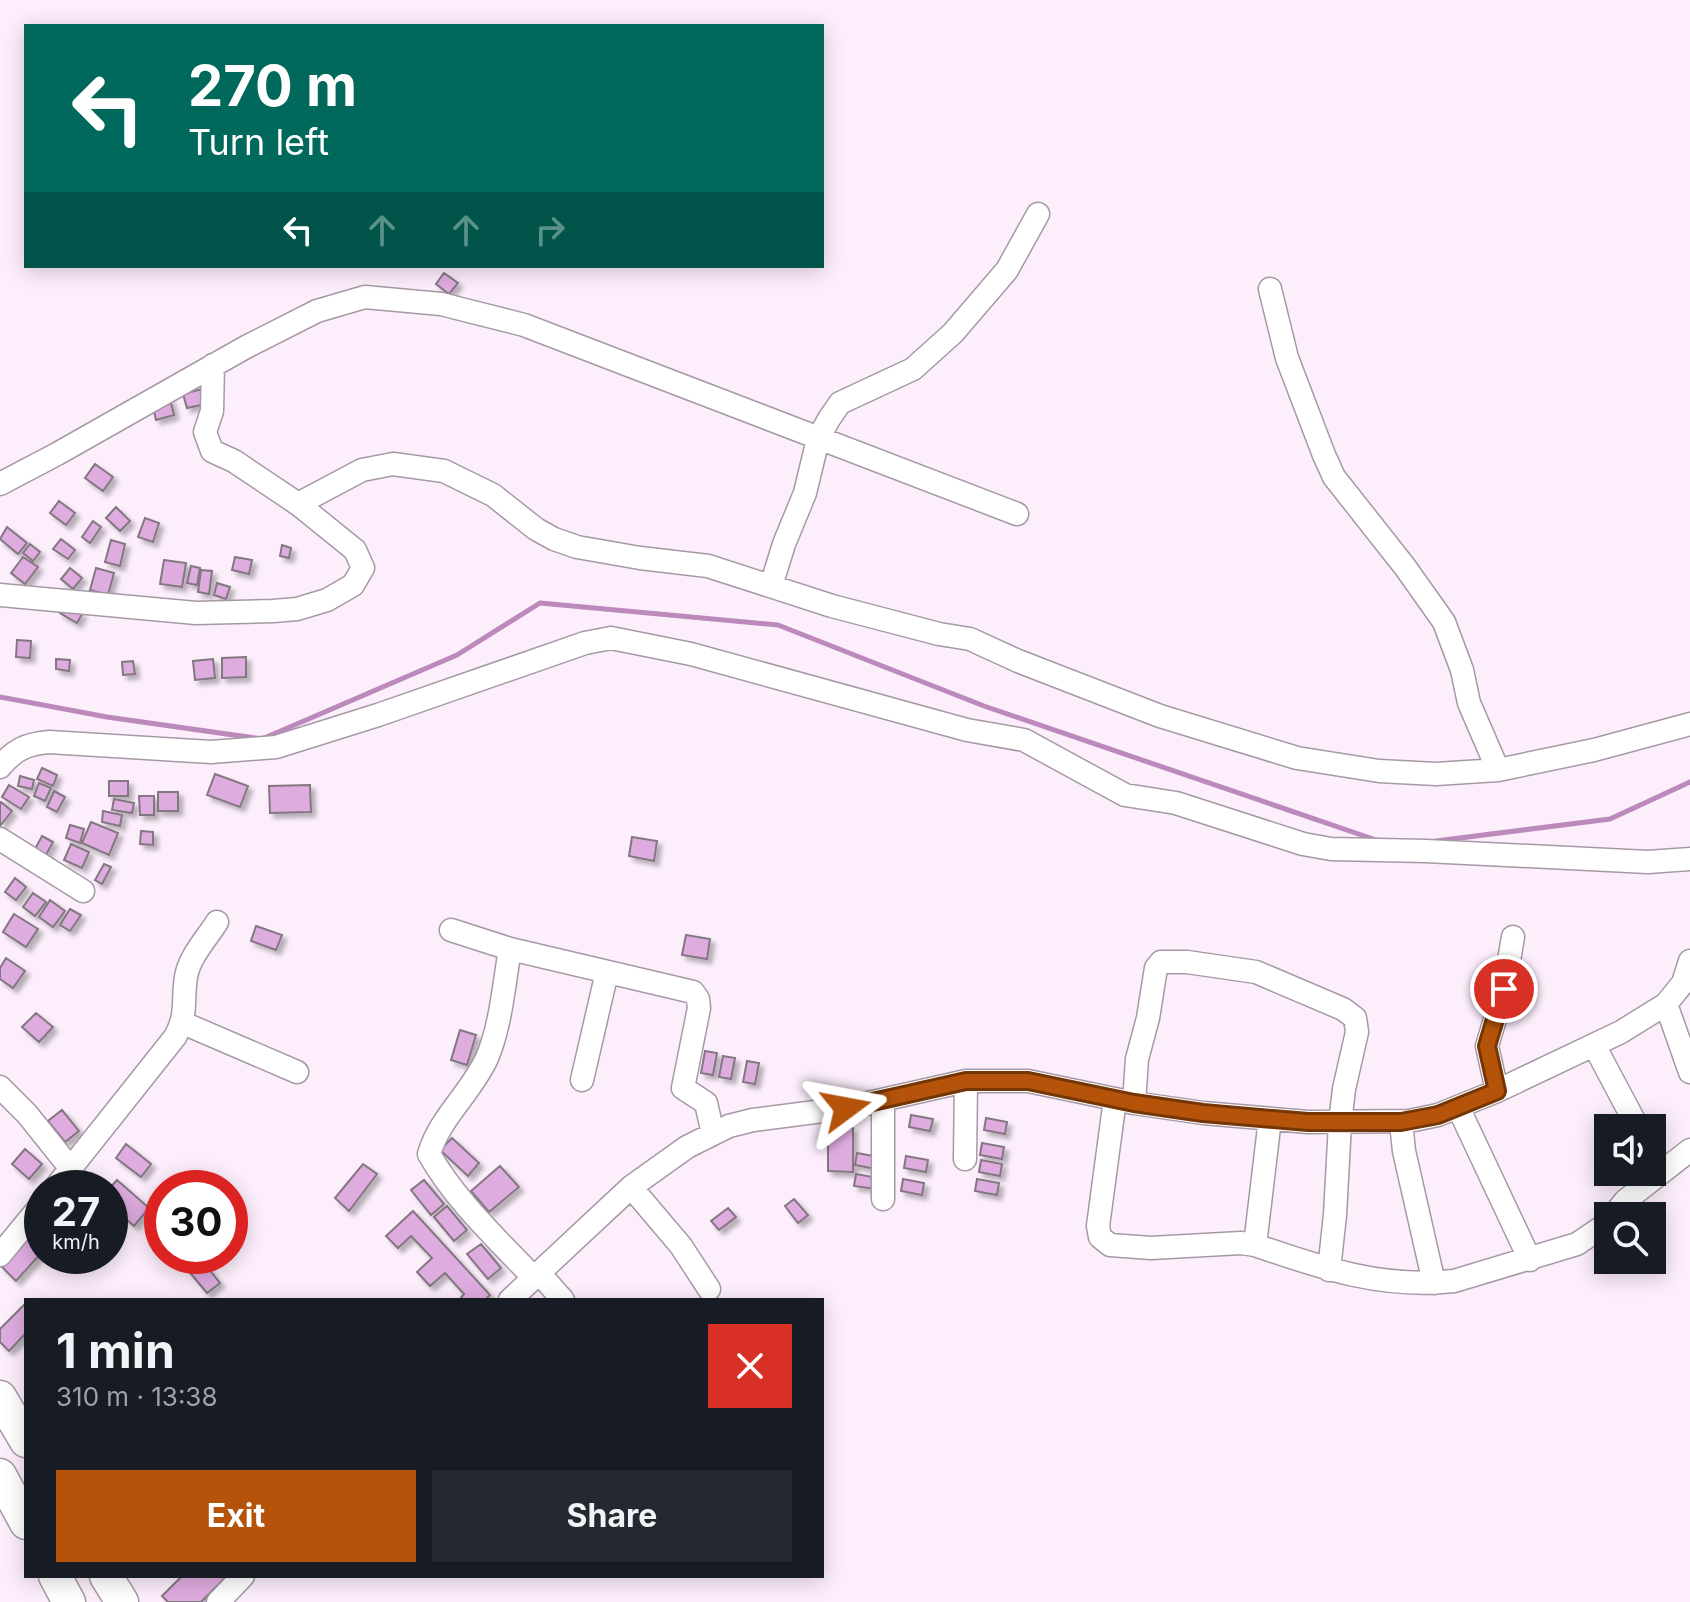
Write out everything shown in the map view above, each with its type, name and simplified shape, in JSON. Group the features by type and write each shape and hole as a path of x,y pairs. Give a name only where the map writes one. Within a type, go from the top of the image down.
{"highway":[{"path":"0,1397 24,1438"},
{"path":"0,1475 24,1519"},
{"path":"107,1578 122,1602"}],"street":[{"path":"771,586 805,493 818,439 840,403 913,369 953,333 1007,270 1038,214"},
{"path":"1270,289 1287,358 1334,477 1444,622 1462,670 1469,703 1498,770"},
{"path":"0,484 213,365 317,311 365,297 441,304 524,325 1017,514"},
{"path":"0,595 196,613 285,610 327,600 353,585 363,568 355,550 298,504 234,461 212,451 205,432 212,411 213,365"},
{"path":"298,504 362,470 393,464 444,471 493,495 536,529 577,547 708,566 832,606 970,639 1160,716 1297,758 1379,771 1436,774 1498,770 1594,750 1690,724"},
{"path":"0,767 11,754 29,744 49,742 211,752 276,747 585,643 611,638 691,654 967,730 1024,740 1125,795 1176,803 1303,844 1331,849 1648,862 1690,859"},
{"path":"0,839 83,891"},
{"path":"0,1087 27,1114 71,1169 175,1037 183,1023 186,976 191,962 217,922"},
{"path":"451,930 510,949 693,992 699,1008 683,1088 706,1103 713,1134"},
{"path":"1497,1091 1487,1046 1504,989 1513,937"},
{"path":"510,949 495,1034 486,1060 437,1132 429,1154 449,1183 561,1298"},
{"path":"1329,1270 1340,1123 1357,1032 1355,1018 1343,1009 1256,972 1169,960 1161,962 1156,968 1148,1018 1124,1101 1098,1226 1100,1237 1110,1245 1151,1248 1241,1243 1329,1270 1371,1279 1434,1283 1454,1281 1530,1260 1577,1244 1594,1232"},
{"path":"512,1298 631,1187 687,1147 729,1126 846,1108 966,1081 1028,1081 1124,1101 1203,1113 1340,1123 1401,1122 1438,1115 1594,1045 1666,1004 1683,983 1690,961"},
{"path":"582,1080 607,972"},
{"path":"1666,1004 1690,1072"},
{"path":"183,1023 297,1072"},
{"path":"1594,1045 1631,1114"},
{"path":"965,1159 966,1081"},
{"path":"883,1100 883,1199"},
{"path":"1458,1107 1530,1260"},
{"path":"1255,1245 1270,1119"},
{"path":"1401,1122 1404,1151 1434,1283"},
{"path":"1666,1159 1690,1150"},
{"path":"1624,1202 1637,1186"},
{"path":"631,1187 681,1246 709,1289"},
{"path":"0,1255 24,1226"},
{"path":"218,1602 241,1578"}],"building":[{"path":"444,273 458,283 449,294 436,284"},
{"path":"202,389 206,404 187,408 183,394"},
{"path":"170,399 174,415 156,420 152,403"},
{"path":"95,464 113,477 103,491 85,478"},
{"path":"59,501 75,513 66,525 50,513"},
{"path":"116,507 130,521 120,531 106,518"},
{"path":"145,518 159,523 153,542 138,537"},
{"path":"93,521 101,527 90,543 82,537"},
{"path":"7,527 27,543 18,554 0,539"},
{"path":"61,539 75,550 68,559 53,549"},
{"path":"111,540 125,544 120,566 105,562"},
{"path":"30,544 40,552 33,561 23,553"},
{"path":"282,545 291,548 289,558 280,556"},
{"path":"23,557 38,567 25,584 11,573"},
{"path":"235,557 252,560 249,574 232,570"},
{"path":"164,560 186,563 182,587 160,584"},
{"path":"191,566 200,568 197,585 187,583"},
{"path":"70,568 82,578 73,589 61,579"},
{"path":"96,568 114,573 108,595 90,590"},
{"path":"201,570 212,571 209,594 198,592"},
{"path":"217,583 230,587 226,599 214,595"},
{"path":"65,603 82,614 77,623 60,613"},
{"path":"17,640 31,641 30,658 16,657"},
{"path":"246,657 246,677 222,678 222,658"},
{"path":"56,659 70,660 69,671 56,669"},
{"path":"213,659 215,678 195,680 193,661"},
{"path":"133,661 135,674 123,675 122,662"},
{"path":"42,768 57,775 53,786 37,779"},
{"path":"215,774 248,786 240,807 207,795"},
{"path":"20,776 34,780 32,789 18,786"},
{"path":"109,781 128,781 128,796 109,796"},
{"path":"39,783 51,788 45,801 34,796"},
{"path":"9,785 29,797 21,809 2,797"},
{"path":"310,785 311,812 270,813 269,786"},
{"path":"54,791 65,797 57,812 47,807"},
{"path":"158,792 178,792 178,811 158,811"},
{"path":"139,796 154,796 154,815 140,815"},
{"path":"114,799 134,803 132,813 112,810"},
{"path":"0,803 12,811 0,826"},
{"path":"103,811 122,815 120,826 102,822"},
{"path":"91,822 118,833 109,855 82,843"},
{"path":"70,825 84,829 80,843 66,838"},
{"path":"141,831 153,832 153,845 140,844"},
{"path":"42,836 53,842 46,855 35,849"},
{"path":"632,837 657,841 654,861 629,856"},
{"path":"71,844 89,852 82,868 64,860"},
{"path":"104,864 111,867 102,884 95,880"},
{"path":"15,878 26,887 16,900 5,892"},
{"path":"33,893 46,902 35,916 23,907"},
{"path":"50,900 65,911 53,927 39,917"},
{"path":"70,909 81,915 70,931 60,925"},
{"path":"14,914 38,929 26,947 3,932"},
{"path":"256,926 282,935 276,950 251,941"},
{"path":"686,935 710,939 707,959 682,955"},
{"path":"6,958 25,971 13,988 0,979 0,968"},
{"path":"36,1013 53,1027 39,1042 22,1027"},
{"path":"460,1030 476,1035 467,1065 451,1060"},
{"path":"705,1051 717,1053 713,1075 701,1073"},
{"path":"723,1056 735,1058 731,1079 719,1077"},
{"path":"747,1061 759,1063 755,1084 743,1082"},
{"path":"62,1110 79,1131 65,1142 48,1121"},
{"path":"911,1115 933,1119 930,1131 909,1127"},
{"path":"986,1118 1007,1122 1005,1134 984,1130"},
{"path":"828,1127 853,1128 853,1172 828,1171"},
{"path":"452,1138 479,1163 468,1176 440,1150"},
{"path":"982,1143 1004,1147 1002,1159 980,1155"},
{"path":"126,1144 151,1164 141,1177 116,1158"},
{"path":"25,1149 42,1164 37,1170 24,1170 24,1175 12,1164"},
{"path":"857,1153 879,1157 876,1169 855,1165"},
{"path":"906,1156 928,1160 926,1172 904,1168"},
{"path":"981,1160 1002,1164 1000,1176 979,1172"},
{"path":"363,1164 377,1174 349,1211 335,1198"},
{"path":"500,1166 519,1187 489,1212 471,1191"},
{"path":"856,1174 878,1178 876,1189 854,1186"},
{"path":"903,1179 924,1183 922,1195 901,1191"},
{"path":"977,1179 999,1183 997,1195 975,1191"},
{"path":"424,1180 444,1204 431,1215 411,1190"},
{"path":"128,1190 144,1204 144,1214 134,1226 128,1221"},
{"path":"794,1199 808,1215 798,1223 785,1206"},
{"path":"447,1206 467,1230 454,1241 434,1217"},
{"path":"728,1208 736,1217 719,1230 711,1221"},
{"path":"413,1211 490,1295 487,1298 461,1298 464,1294 445,1273 430,1286 417,1272 432,1258 411,1236 398,1248 386,1236"},
{"path":"24,1241 24,1272 16,1281 1,1266"},
{"path":"481,1244 501,1268 488,1279 467,1254"},
{"path":"191,1274 213,1274 220,1283 207,1293"},
{"path":"24,1305 24,1335 9,1351 0,1342 0,1329"},
{"path":"180,1578 225,1578 201,1602 168,1602 162,1596"}],"waterway":[{"path":"0,697 107,717 262,739 457,655 540,603 778,625 984,706 1376,840"},
{"path":"1436,841 1610,819 1690,782"}],"route":[{"path":"846,1108 966,1081 1028,1081 1134,1103 1203,1113 1308,1122 1409,1121 1438,1115 1497,1091 1487,1046 1504,989"}]}
